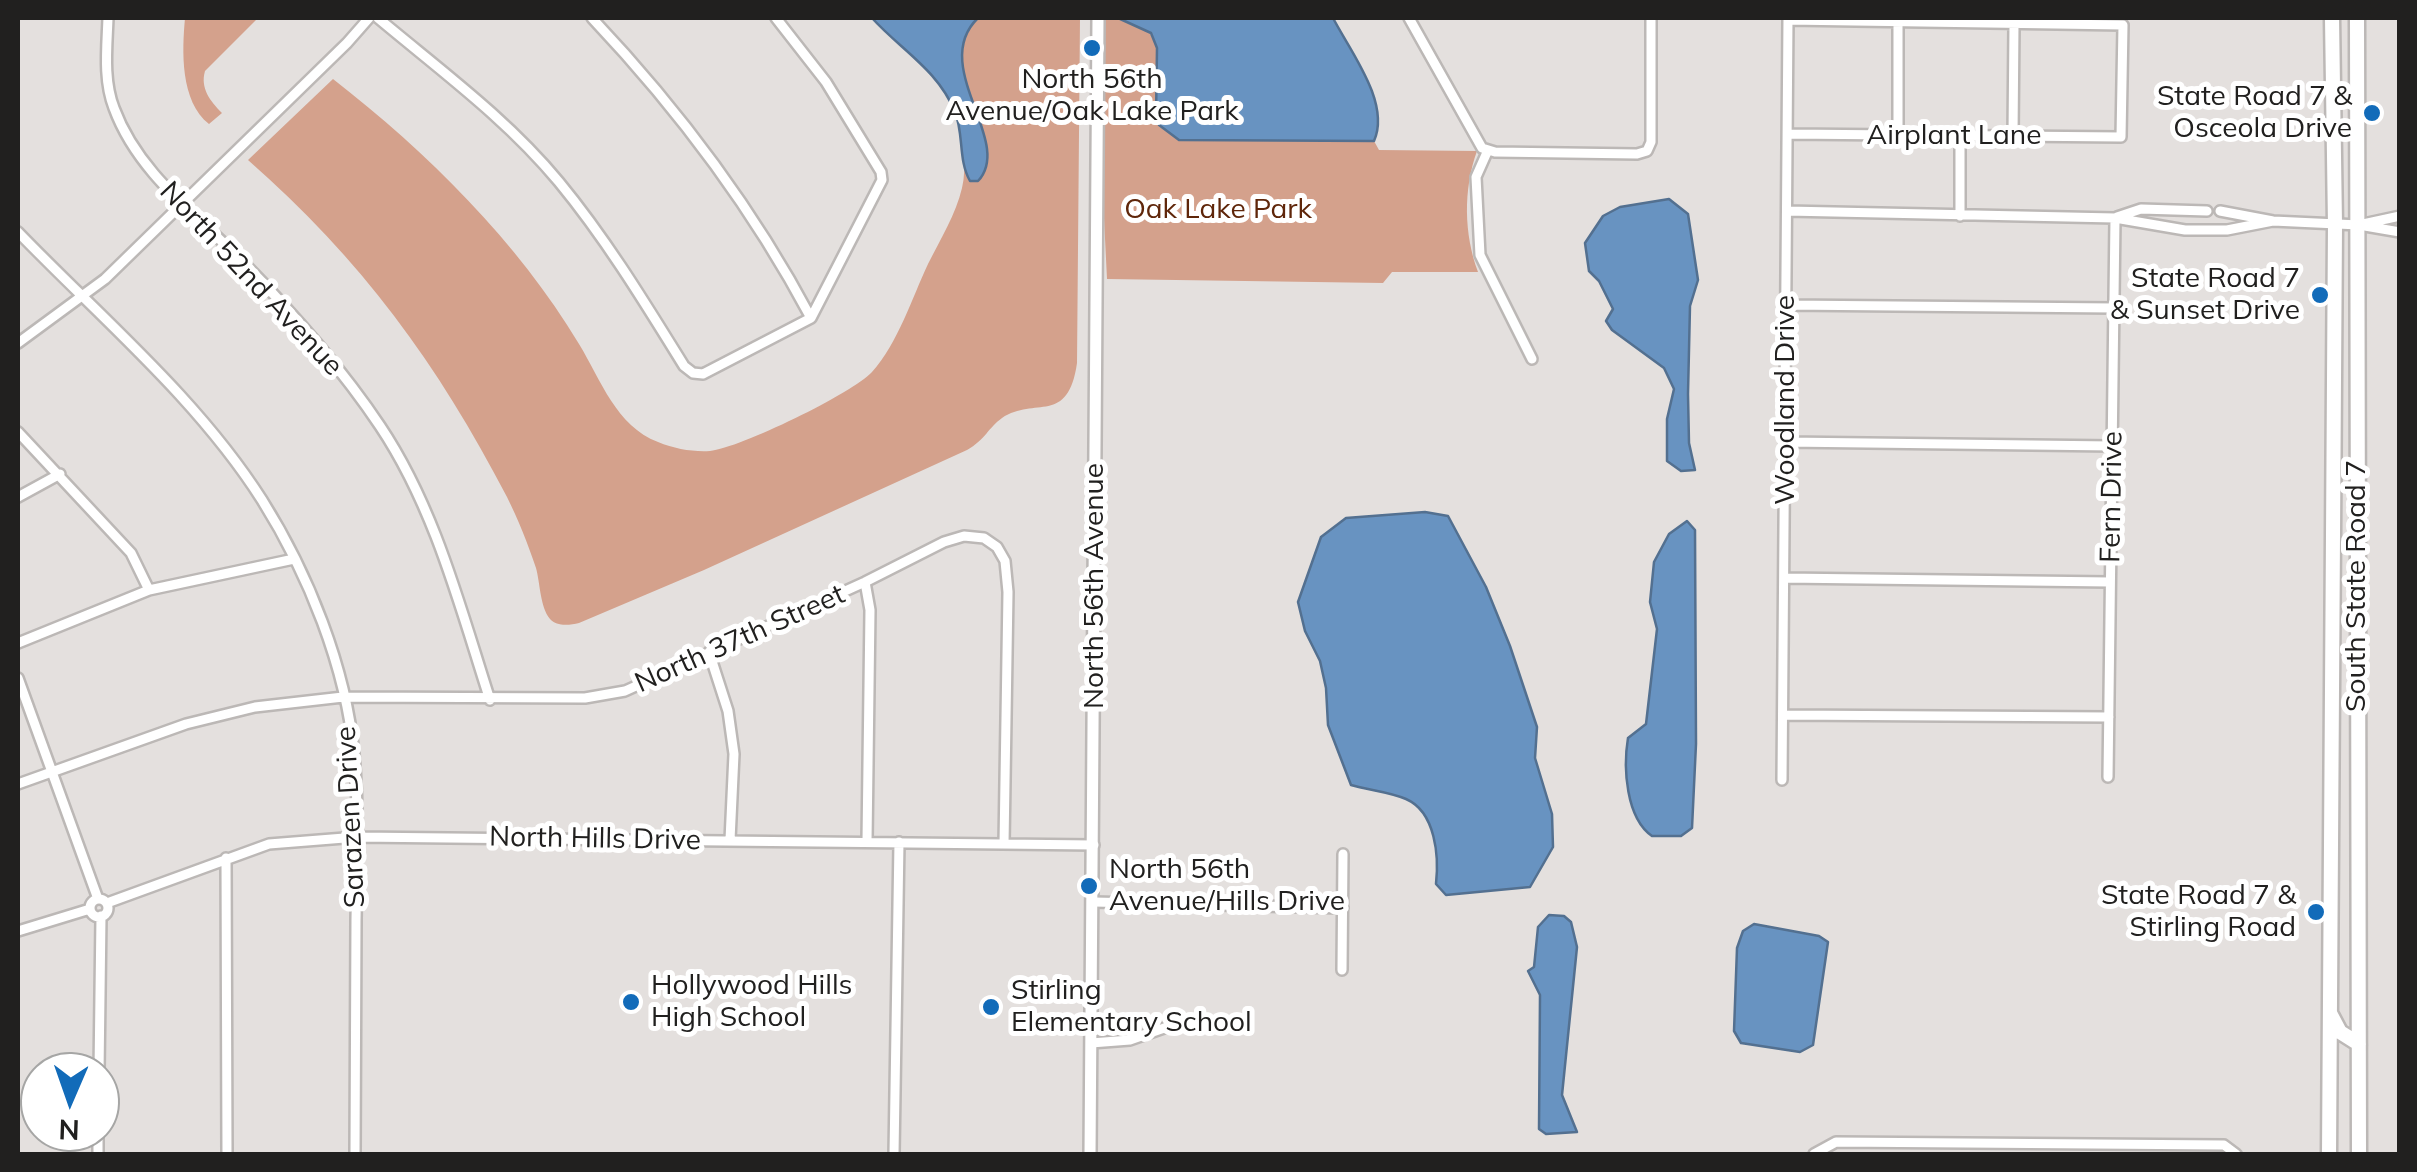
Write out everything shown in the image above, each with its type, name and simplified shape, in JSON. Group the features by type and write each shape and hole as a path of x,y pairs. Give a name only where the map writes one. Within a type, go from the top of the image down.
{"main road":[{"name":"South State Road 7","path":"2329,1154 2332,18"},
{"name":"South State Road 7","path":"2357,18 2359,1154"},
{"path":"2332,532 2345,538 2357,559"},
{"path":"2330,772 2346,794 2356,791"},
{"path":"2330,1012 2340,1032 2358,1044"}],"street":[{"name":"North 52nd Avenue","path":"108,18 106,67 112,104 124,132 147,166 239,258 329,357 382,429 426,512 490,700"},
{"path":"18,343 82,298 369,18"},
{"path":"378,18 496,116 558,181 622,267 684,366 693,373 704,374 811,318 882,180 881,172 826,82 776,18"},
{"path":"592,18 703,144 774,252 811,318"},
{"name":"North 56th Avenue","path":"1090,1154 1098,18"},
{"path":"1408,18 1485,149 1476,177 1480,255 1532,359"},
{"path":"1485,149 1637,154 1648,151 1651,18"},
{"path":"1788,19 2014,24 2013,136"},
{"name":"Woodland Drive","path":"1782,780 1788,19"},
{"path":"1898,22 1898,135"},
{"name":"Airplant Lane","path":"1788,134 2121,137 2124,25 2014,24"},
{"path":"1960,136 1960,216"},
{"path":"2115,218 2142,209 2207,211"},
{"path":"2195,210 2195,230"},
{"path":"1786,211 2115,218 2195,230 2227,230 2273,220"},
{"path":"2220,212 2334,226 2400,216"},
{"name":"Fern Drive","path":"2108,776 2115,218"},
{"path":"2359,225 2400,232"},
{"name":"Sarazen Drive","path":"18,232 184,400 227,451 262,500 294,560 331,648 354,752 354,1154"},
{"path":"1786,305 2114,308"},
{"path":"18,432 132,552 149,590"},
{"path":"1786,442 2113,446"},
{"path":"18,497 60,474"},
{"name":"North 37th Street","path":"18,784 186,724 255,707 344,698 585,698 625,691 964,536 984,538 1005,561 1008,592 1004,844"},
{"path":"18,644 149,590 294,560"},
{"path":"1784,578 2110,582"},
{"path":"865,582 870,610 867,840"},
{"path":"709,652 728,711 734,754 730,840"},
{"path":"18,678 107,912 101,916 90,909"},
{"path":"1783,715 2110,718"},
{"name":"North Hills Drive","path":"102,901 269,844 357,837 1094,845"},
{"path":"894,1154 899,842"},
{"path":"1342,970 1343,854"},
{"path":"226,858 227,1154"},
{"path":"18,931 90,909 102,901"},
{"path":"1094,902 1343,908"},
{"path":"99,1052 101,916"},
{"path":"1092,1043 1130,1040 1170,1026"},
{"path":"1814,1154 1836,1142 2224,1145 2236,1154"}],"green space":[{"path":"185,18 258,18 205,71 207,94 222,113 209,124 188,89"},
{"path":"872,18 1080,18 1077,363 1073,383 1058,402 1002,418 967,450 579,623 553,622 544,608 536,568 507,497 425,358 361,275 289,197 248,160 333,79 436,168 499,235 555,306 611,401 631,425 643,435 684,450 725,448 795,418 843,393 872,372 897,334 956,207 964,163 960,128 952,104 934,76"},
{"name":"Oak Lake Park","path":"1102,18 1118,18 1150,33 1157,48 1156,117 1179,140 1374,141 1379,150 1477,151 1469,181 1467,212 1478,272 1392,272 1383,283 1107,279 1102,178"}],"water":[{"path":"872,18 978,18 965,37 962,58 987,146 987,165 978,181 970,181 966,173 958,120 948,97 929,72"},
{"path":"1118,18 1333,18 1373,94 1378,126 1374,141 1179,140 1159,125 1156,117 1157,48 1151,33"},
{"path":"1669,199 1688,214 1698,280 1690,306 1688,394 1689,443 1695,470 1681,471 1667,461 1667,419 1674,389 1664,368 1612,330 1606,321 1613,309 1599,281 1589,271 1585,243 1603,216 1620,207"},
{"path":"1425,512 1448,516 1486,587 1537,727 1535,758 1552,814 1553,847 1530,887 1446,895 1436,884 1436,849 1424,814 1406,799 1351,785 1328,725 1320,661 1305,631 1298,602 1321,537 1346,518"},
{"path":"1687,521 1695,530 1696,744 1692,828 1681,836 1652,836 1637,817 1628,791 1628,738 1646,724 1657,629 1650,602 1654,562 1669,534"},
{"path":"1549,915 1564,916 1571,922 1577,947 1562,1095 1577,1132 1546,1134 1539,1129 1540,995 1528,971 1534,967 1538,927"},
{"path":"1754,924 1819,936 1828,942 1813,1045 1800,1052 1741,1043 1734,1031 1737,948 1743,931"}],"place":[{"name":"North 56th Avenue/Oak Lake Park","path":"1092,48"},
{"name":"State Road 7 & Osceola Drive","path":"2372,113"},
{"name":"State Road 7 & Sunset Drive","path":"2320,295"},
{"name":"North 56th Avenue/Hills Drive","path":"1089,886"},
{"name":"State Road 7 & Stirling Road","path":"2316,912"},
{"name":"Hollywood Hills High School","path":"631,1002"},
{"name":"Stirling Elementary School","path":"991,1007"}]}
